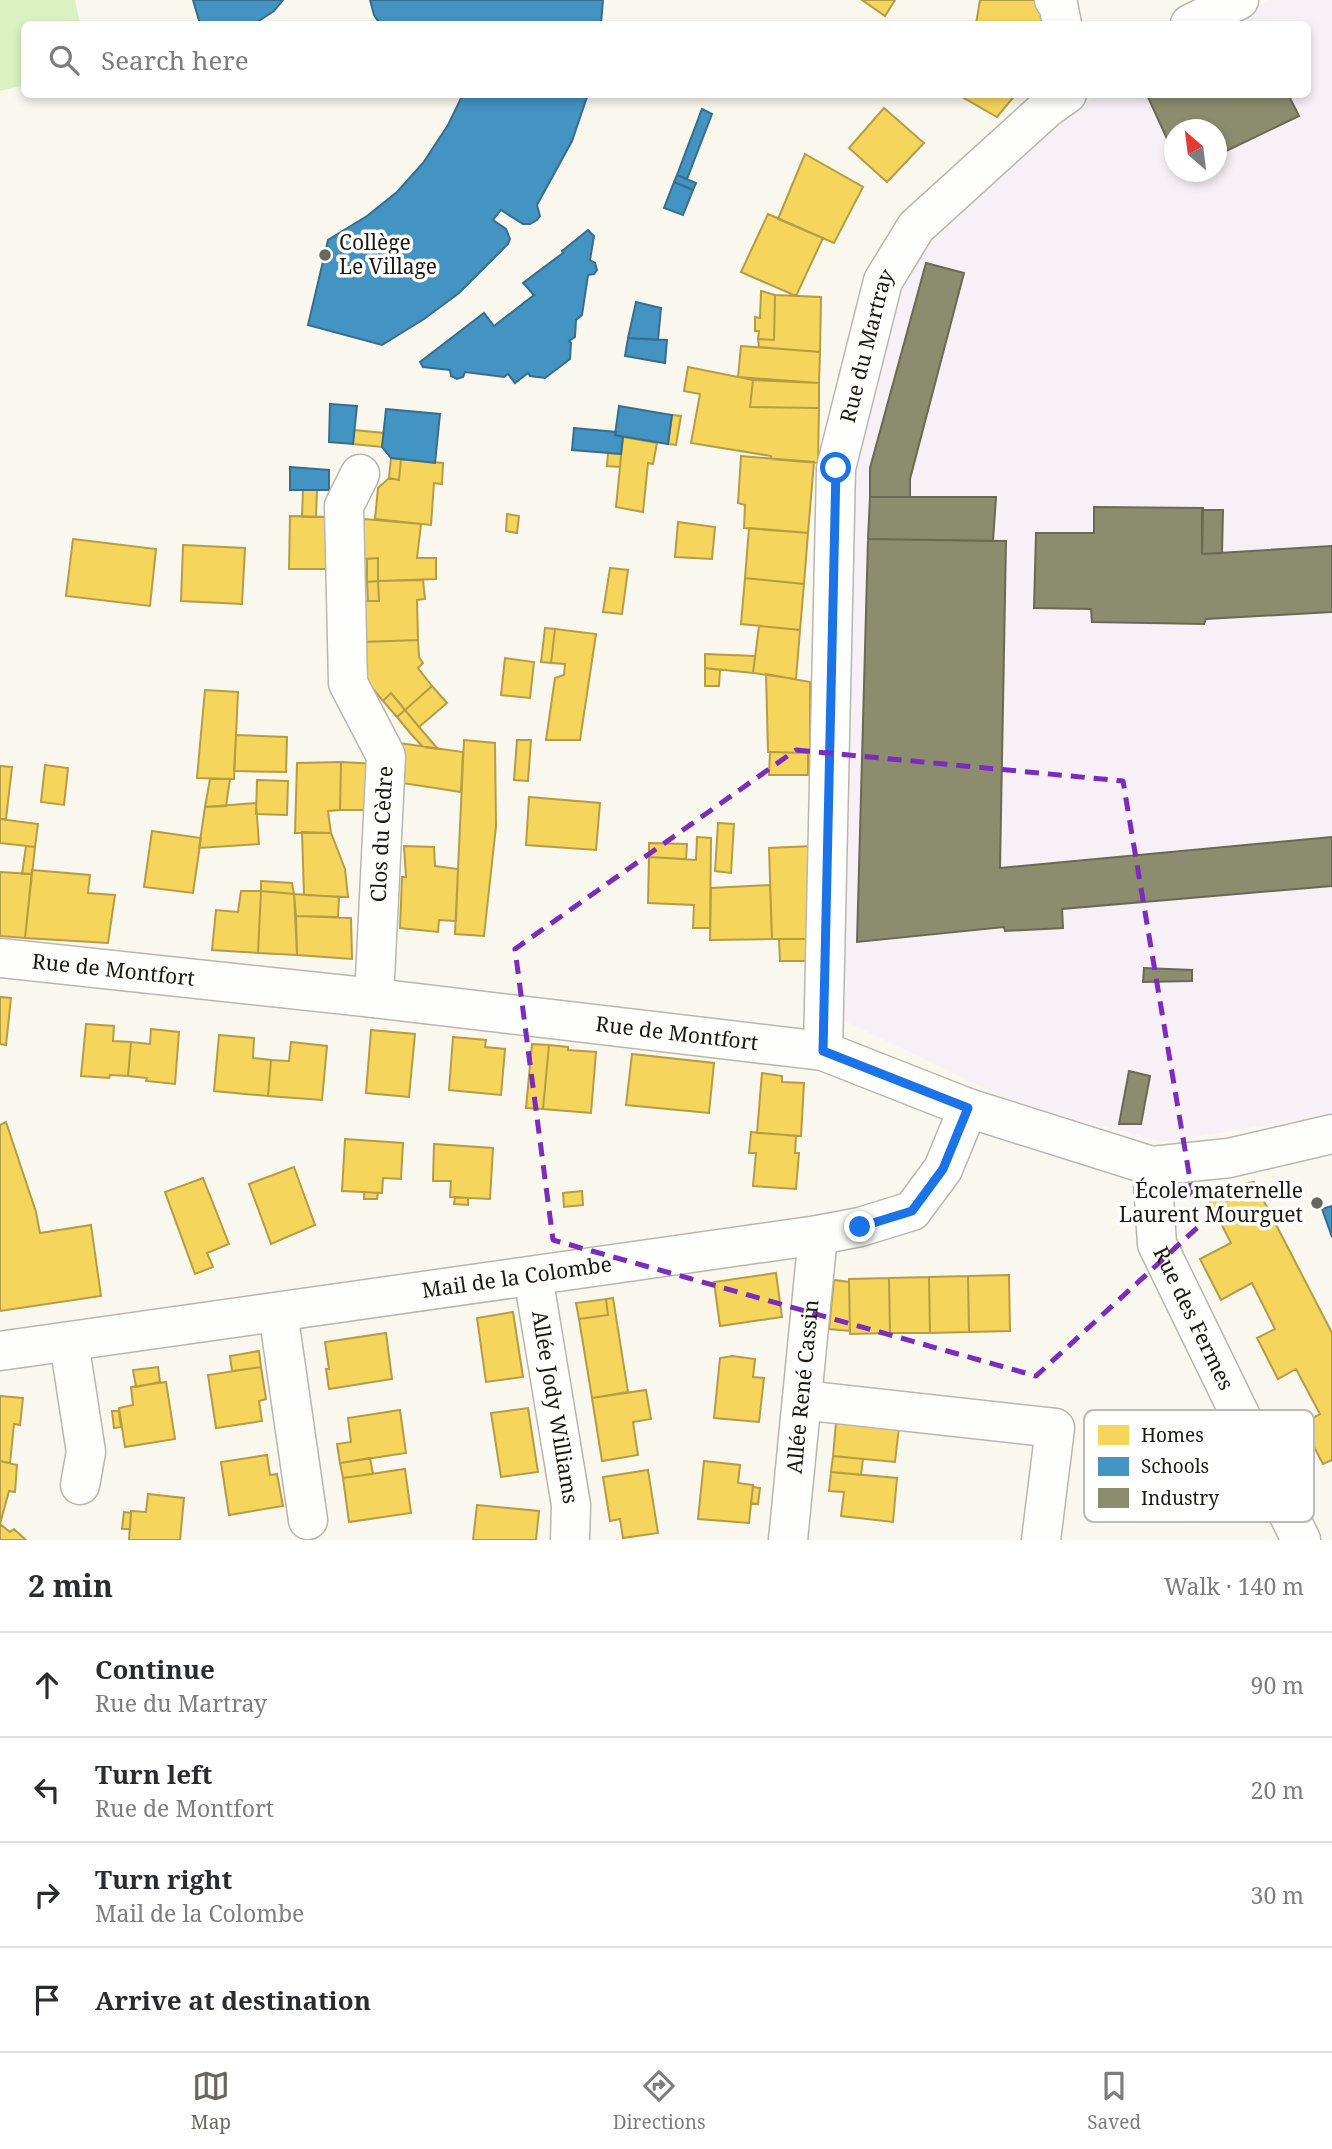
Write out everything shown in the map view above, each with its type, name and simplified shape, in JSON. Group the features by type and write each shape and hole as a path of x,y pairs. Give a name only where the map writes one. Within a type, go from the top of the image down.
{"street":[{"path":"1054,0 1058,4 1061,21"},
{"path":"1196,21 1239,0"},
{"name":"Rue du Martray","path":"823,1051 836,468 883,281 916,227 1046,108 1061,98"},
{"name":"Clos du Cèdre","path":"360,474 344,506 348,683 386,756 374,998"},
{"name":"Rue de Montfort","path":"0,958 374,998 823,1051 968,1108 1152,1166 1229,1158 1332,1134"},
{"name":"Mail de la Colombe","path":"0,1351 860,1227 912,1211 943,1169 968,1108"},
{"name":"Rue des Fermes","path":"1152,1166 1157,1244 1238,1410"},
{"name":"Allée René Cassin","path":"788,1540 818,1235"},
{"name":"Allée Jody Williams","path":"533,1276 571,1505 570,1540"},
{"path":"278,1312 308,1520"},
{"path":"69,1342 86,1452 80,1485"},
{"path":"802,1400 1055,1428 1041,1540"},
{"name":"Rue des Fermes","path":"1292,1522 1301,1540"}],"highlighted area":[{"path":"796,750 1123,781 1198,1227 1036,1376 553,1240 515,949"}],"shaded area":[{"path":"1269,0 1332,0 1332,1114 1164,1142 1018,1104 845,1021 853,469 906,278 931,243 1053,122 1097,98 1311,98 1311,21 1231,21"}],"green space":[{"path":"0,0 75,0 79,21 21,21 21,86 0,91"}],"building: Homes":[{"path":"862,0 895,0 885,16"},
{"path":"980,0 1035,0 1044,6 1042,21 976,21"},
{"path":"964,98 1013,98 997,117"},
{"path":"884,108 924,143 887,182 849,148"},
{"path":"805,154 863,187 834,243 778,219"},
{"path":"768,214 823,238 796,296 741,272"},
{"path":"761,291 775,295 774,340 758,339 759,331 755,331 755,317 760,318"},
{"path":"775,295 821,297 820,352 759,347 758,339 774,340"},
{"path":"741,346 820,352 819,383 738,377"},
{"path":"688,367 753,380 750,407 819,408 818,463 771,459 771,456 691,443 700,394 684,391"},
{"path":"753,380 819,383 819,408 750,407"},
{"path":"672,415 681,416 676,445 668,444"},
{"path":"354,430 384,433 382,447 353,444"},
{"path":"623,437 657,443 653,464 648,463 643,512 616,507"},
{"path":"608,453 621,454 620,467 607,466"},
{"path":"741,456 814,462 808,533 744,528 745,505 738,503"},
{"path":"391,458 401,459 399,480 389,478"},
{"path":"401,459 443,463 442,484 434,483 431,525 375,519 378,488 389,478 399,480"},
{"path":"303,489 317,490 316,517 302,517"},
{"path":"507,514 519,516 517,533 506,531"},
{"path":"290,516 330,517 332,569 289,569"},
{"path":"364,519 421,524 417,558 436,558 436,579 378,581 378,558 360,559"},
{"path":"678,522 715,527 712,559 675,557"},
{"path":"749,528 808,533 804,584 745,578"},
{"path":"73,539 156,549 150,606 66,596"},
{"path":"183,545 245,548 242,604 181,601"},
{"path":"378,558 378,581 367,582 367,559"},
{"path":"610,568 628,570 622,614 603,612"},
{"path":"745,578 804,584 800,630 741,624"},
{"path":"423,580 425,599 417,600 418,640 363,642 361,601 379,601 378,581"},
{"path":"378,581 379,601 368,601 367,582"},
{"path":"759,626 800,630 796,679 753,673"},
{"path":"545,628 555,629 551,663 541,662"},
{"path":"555,629 596,634 580,740 546,740 555,678 564,675 565,664 551,663"},
{"path":"418,640 419,657 423,663 418,668 432,686 405,710 391,693 383,701 364,678 363,642"},
{"path":"705,654 755,656 753,673 705,668"},
{"path":"505,658 534,662 530,698 501,695"},
{"path":"705,668 720,670 719,686 705,686"},
{"path":"766,674 810,682 810,753 768,752"},
{"path":"432,686 447,703 419,727 405,710"},
{"path":"205,690 238,692 234,779 197,778"},
{"path":"391,693 405,710 397,717 383,701"},
{"path":"405,710 438,749 423,747 411,734 397,717"},
{"path":"236,735 287,737 286,772 234,771"},
{"path":"464,740 495,743 496,826 484,936 455,934"},
{"path":"517,740 531,740 528,781 514,780"},
{"path":"399,743 463,752 461,792 402,783"},
{"path":"770,752 808,753 808,775 769,775"},
{"path":"341,762 340,810 328,811 331,833 295,833 297,763"},
{"path":"341,762 376,764 376,810 340,810"},
{"path":"45,765 68,768 64,805 41,802"},
{"path":"0,766 12,767 6,819 0,819"},
{"path":"210,779 230,779 226,806 205,807"},
{"path":"257,780 288,781 287,815 256,814"},
{"path":"529,797 600,803 596,850 526,845"},
{"path":"256,803 259,844 199,848 205,807"},
{"path":"0,819 38,824 35,847 0,843"},
{"path":"718,823 734,824 731,873 715,871"},
{"path":"152,831 201,838 193,893 144,887"},
{"path":"302,832 331,833 345,869 348,897 304,895"},
{"path":"697,837 711,838 710,928 693,928 694,905 648,903 649,857 696,860"},
{"path":"649,843 687,844 686,859 649,857"},
{"path":"26,846 35,847 32,874 22,874"},
{"path":"404,846 434,847 435,866 458,869 456,921 439,920 438,932 400,928 402,877 406,877"},
{"path":"811,846 812,939 772,939 769,848"},
{"path":"32,870 90,875 88,893 115,895 108,943 25,938"},
{"path":"0,872 32,874 25,938 0,936"},
{"path":"261,881 292,883 294,894 261,891"},
{"path":"770,885 772,939 710,940 711,888"},
{"path":"241,891 261,891 258,953 212,950 216,910 238,912"},
{"path":"261,891 294,894 297,955 258,953"},
{"path":"294,894 339,897 338,917 296,916"},
{"path":"296,916 351,918 352,959 297,955"},
{"path":"779,939 812,939 812,961 780,961"},
{"path":"0,997 11,998 6,1045 0,1044"},
{"path":"86,1024 114,1026 113,1041 131,1042 128,1076 81,1076"},
{"path":"151,1029 179,1032 175,1084 128,1076 131,1042 150,1044"},
{"path":"371,1030 415,1034 409,1097 366,1093"},
{"path":"219,1035 254,1038 253,1058 271,1060 268,1096 214,1091"},
{"path":"453,1037 486,1040 485,1047 505,1049 501,1095 449,1090"},
{"path":"291,1042 327,1046 322,1100 268,1096 271,1060 289,1061"},
{"path":"532,1044 549,1045 543,1109 526,1108"},
{"path":"549,1045 568,1047 568,1050 596,1052 591,1113 543,1109"},
{"path":"632,1054 714,1063 709,1113 626,1105"},
{"path":"762,1073 782,1076 782,1082 804,1083 801,1136 757,1133"},
{"path":"6,1122 36,1212 40,1233 91,1225 101,1296 0,1311 0,1125"},
{"path":"751,1132 796,1136 795,1153 799,1153 796,1189 753,1186 756,1153 749,1153"},
{"path":"345,1139 403,1143 401,1179 383,1178 382,1193 342,1191"},
{"path":"434,1144 493,1148 490,1199 450,1197 451,1181 433,1181"},
{"path":"294,1167 315,1225 271,1244 249,1184"},
{"path":"203,1178 229,1244 207,1253 213,1267 195,1274 165,1192"},
{"path":"1254,1182 1332,1333 1332,1460 1323,1464 1314,1447 1314,1417 1320,1414 1296,1369 1278,1379 1257,1338 1275,1329 1252,1283 1221,1300 1200,1259 1231,1243 1205,1192"},
{"path":"582,1191 583,1205 564,1207 563,1193"},
{"path":"364,1192 378,1193 377,1199 364,1199"},
{"path":"455,1197 468,1198 468,1205 454,1204"},
{"path":"776,1273 782,1317 720,1326 714,1282"},
{"path":"1009,1275 1010,1331 969,1332 968,1276"},
{"path":"968,1276 969,1332 930,1333 929,1277"},
{"path":"929,1277 930,1333 890,1333 889,1278"},
{"path":"889,1278 890,1333 850,1334 849,1279"},
{"path":"834,1280 849,1282 850,1331 829,1329"},
{"path":"613,1298 628,1392 592,1398 579,1319 608,1315 606,1299"},
{"path":"606,1299 608,1315 579,1319 576,1303"},
{"path":"513,1312 523,1377 486,1382 477,1318"},
{"path":"386,1333 392,1379 329,1389 325,1342"},
{"path":"259,1351 261,1367 232,1371 230,1356"},
{"path":"732,1356 755,1359 753,1377 764,1378 759,1422 714,1418 720,1358"},
{"path":"158,1367 160,1382 136,1387 133,1370"},
{"path":"261,1367 266,1399 259,1401 262,1421 216,1428 208,1375"},
{"path":"166,1382 175,1439 125,1447 119,1408 133,1405 131,1387"},
{"path":"646,1390 651,1419 633,1422 638,1455 602,1461 592,1398"},
{"path":"0,1396 23,1398 20,1425 14,1424 10,1463 0,1461"},
{"path":"528,1408 538,1472 501,1477 491,1413"},
{"path":"400,1410 406,1453 340,1463 337,1444 351,1442 348,1418"},
{"path":"112,1411 119,1411 121,1427 114,1428"},
{"path":"837,1412 900,1418 895,1462 833,1456"},
{"path":"267,1455 270,1475 277,1474 283,1506 229,1515 221,1462"},
{"path":"833,1456 863,1459 861,1475 831,1472"},
{"path":"370,1458 373,1474 343,1478 340,1463"},
{"path":"0,1461 17,1465 15,1492 9,1491 0,1524"},
{"path":"704,1461 740,1465 738,1483 753,1485 749,1523 698,1519"},
{"path":"405,1469 411,1513 349,1522 343,1478"},
{"path":"648,1470 658,1533 623,1538 620,1519 610,1521 603,1477"},
{"path":"831,1472 897,1478 893,1522 841,1516 844,1492 829,1491"},
{"path":"753,1487 760,1488 758,1504 751,1503"},
{"path":"148,1494 184,1498 180,1540 129,1540 131,1511 146,1512"},
{"path":"477,1505 539,1511 536,1540 473,1540"},
{"path":"124,1512 131,1513 130,1529 122,1529"},
{"path":"0,1524 10,1532 14,1529 26,1540 0,1540"}],"building: Schools":[{"path":"193,0 283,0 274,11 259,21 199,21"},
{"path":"370,0 603,0 601,21 378,21"},
{"path":"461,98 587,98 572,141 537,205 540,216 530,224 523,224 501,210 493,220 506,229 510,239 508,244 459,293 382,345 308,325 328,240 367,216 397,192 423,163 448,125"},
{"path":"702,109 712,114 687,179 677,175"},
{"path":"677,175 696,183 693,190 674,182"},
{"path":"674,182 693,190 683,215 664,208"},
{"path":"588,230 594,236 590,260 595,263 597,270 588,275 582,315 576,320 575,337 569,341 570,359 545,378 530,376 528,373 515,383 508,374 504,377 465,372 463,377 457,379 451,376 450,370 423,367 420,362 484,313 494,326 534,295 523,283"},
{"path":"636,302 661,308 658,340 628,338"},
{"path":"628,338 667,340 665,363 625,356"},
{"path":"330,404 357,406 353,444 329,442"},
{"path":"619,406 672,415 668,444 615,435"},
{"path":"386,409 440,414 435,463 391,458 382,447"},
{"path":"574,428 616,432 615,435 623,437 621,454 572,450"},
{"path":"290,467 329,470 329,490 290,490"},
{"path":"1332,1206 1332,1237 1322,1209"}],"building: Industry":[{"path":"1148,98 1290,98 1299,116 1227,151 1227,119 1164,119 1164,132"},
{"path":"926,263 964,273 910,479 910,497 870,497 870,468"},
{"path":"870,497 996,497 993,541 868,539"},
{"path":"1094,507 1203,508 1202,554 1332,546 1332,612 1206,619 1204,624 1092,622 1091,609 1034,608 1036,533 1094,533"},
{"path":"1202,510 1223,510 1222,553 1202,554"},
{"path":"868,539 1006,541 1000,868 1332,837 1332,886 1062,909 1063,928 1005,931 1004,927 857,942"},
{"path":"1144,968 1192,970 1192,981 1143,982"},
{"path":"1129,1071 1150,1076 1141,1124 1119,1124"}],"place":[{"name":"Collège Le Village","path":"325,255"},
{"name":"École maternelle Laurent Mourguet","path":"1317,1203"}],"route":[{"path":"836,468 823,1051 968,1108 943,1169 912,1211 860,1227"}]}
